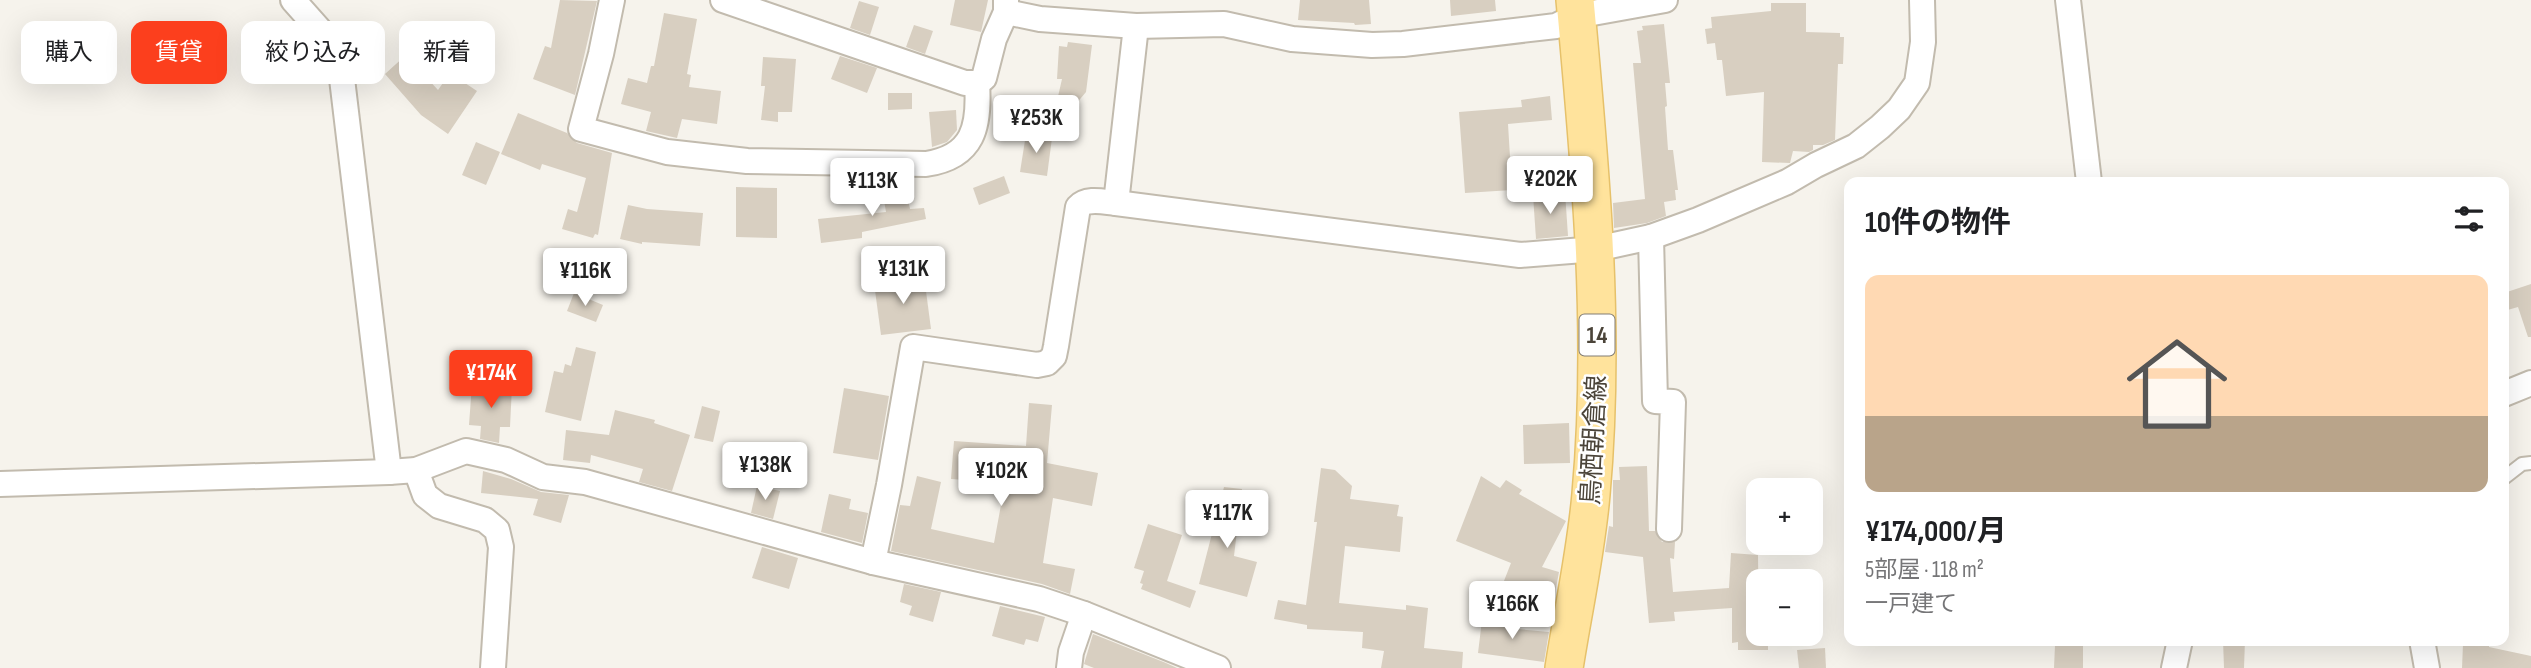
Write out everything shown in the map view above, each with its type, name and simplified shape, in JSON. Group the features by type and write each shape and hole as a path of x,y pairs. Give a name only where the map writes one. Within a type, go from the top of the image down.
{"main road":[{"name":"鳥栖朝倉線","path":"1564,668 1581,575 1591,493 1597,382 1596,249 1576,8"}],"street":[{"path":"293,0 325,36 340,62 389,472"},
{"path":"612,0 581,129 667,152 747,161 926,164 944,161 960,152 974,132 979,111 977,83"},
{"path":"723,0 965,83 977,83 984,78 1006,6 1040,19 1136,26 1224,24 1292,39 1372,45 1403,44 1556,26 1576,8 1665,0"},
{"path":"873,562 913,347 1037,365 1047,363 1054,356 1056,346 1078,207 1087,201 1520,254 1596,249 1651,237 1698,220 1787,181 1815,164 1856,146 1880,127 1899,110 1917,83 1923,43 1922,0"},
{"path":"2068,0 2088,177"},
{"path":"1116,203 1136,26"},
{"path":"1651,237 1655,401 1673,402 1669,529"},
{"path":"2509,392 2531,383"},
{"path":"0,484 389,472 416,470 466,451 506,460 542,477 585,482 873,562 1039,599 1084,614 1218,668"},
{"path":"416,470 425,495 439,506 485,520 497,530 501,547 493,668"},
{"path":"1069,668 1070,652 1084,614"},
{"path":"2174,668 2179,646"},
{"path":"2423,646 2427,668"}],"lane":[{"path":"2509,474 2522,464 2531,463"}],"building":[{"path":"560,0 597,1 575,95 533,79 545,46 551,48"},
{"path":"955,0 988,0 981,32 950,25"},
{"path":"1300,0 1369,0 1371,24 1298,20"},
{"path":"1450,0 1495,0 1496,11 1451,16"},
{"path":"859,1 879,7 870,35 850,28"},
{"path":"1771,3 1806,3 1806,32 1840,33 1840,37 1844,37 1843,64 1838,64 1835,140 1823,145 1813,145 1813,150 1809,152 1793,151 1790,163 1762,162 1764,92 1726,96 1722,60 1717,60 1715,43 1707,44 1705,29 1712,28 1711,17 1771,11"},
{"path":"664,13 697,19 687,74 691,75 689,87 721,91 717,124 682,119 677,138 646,131 651,112 621,104 628,78 647,83 651,66 654,66"},
{"path":"1664,24 1670,83 1665,83 1665,107 1668,150 1673,150 1678,190 1675,190 1676,200 1664,202 1666,216 1647,223 1614,228 1613,203 1645,199 1633,63 1641,63 1637,31 1643,30 1642,26"},
{"path":"914,25 933,31 925,54 906,47"},
{"path":"1068,42 1092,45 1086,92 1049,136 1062,79 1057,79 1059,46 1067,47"},
{"path":"840,56 877,68 867,93 831,79"},
{"path":"763,57 796,59 792,112 778,112 778,122 761,120 765,86 761,86"},
{"path":"399,61 399,84 433,84 438,90 442,84 466,84 477,91 448,134 421,115 385,74"},
{"path":"888,93 912,93 912,109 888,110"},
{"path":"1550,96 1552,120 1508,124 1512,190 1465,193 1459,112 1522,107 1521,100"},
{"path":"956,110 957,130 947,142 932,147 929,112"},
{"path":"518,113 567,133 577,143 612,153 598,235 595,234 593,238 562,229 568,209 577,212 586,178 542,164 540,170 501,154"},
{"path":"1026,134 1052,138 1047,176 1020,172"},
{"path":"476,142 500,152 486,185 462,175"},
{"path":"1545,173 1547,190 1529,192 1527,174"},
{"path":"1004,176 1010,193 979,205 973,188"},
{"path":"905,184 910,209 924,208 926,219 862,232 862,238 821,243 818,219 886,212 882,189"},
{"path":"736,187 777,188 777,238 736,237"},
{"path":"1565,192 1568,236 1536,239 1533,195"},
{"path":"628,205 703,213 700,246 642,244 620,239"},
{"path":"924,276 931,329 881,335 874,283"},
{"path":"2531,284 2531,337 2528,337 2518,307 2509,310 2509,291"},
{"path":"574,293 603,305 596,322 567,311"},
{"path":"576,347 596,352 581,421 545,412 554,371 563,373 565,364 571,366"},
{"path":"472,384 512,386 510,427 500,427 499,443 480,439 481,426 469,425"},
{"path":"844,388 889,396 878,460 833,453"},
{"path":"1029,403 1052,405 1047,463 1098,473 1092,506 1053,498 1043,563 1075,569 1070,594 1042,584 891,551 900,505 910,506 917,476 941,482 931,529 994,543 1005,483 951,479 954,441 1026,446"},
{"path":"702,406 720,411 713,442 694,438"},
{"path":"615,410 655,420 654,423 690,435 672,491 639,482 643,469 591,455 590,463 563,460 566,430 609,435"},
{"path":"1569,423 1570,463 1524,464 1523,425"},
{"path":"1647,466 1649,531 1655,531 1662,542 1675,542 1674,559 1670,558 1673,592 1729,588 1731,553 1758,555 1758,569 1746,569 1746,646 1768,646 1768,650 1738,650 1738,642 1732,643 1732,608 1674,612 1675,621 1649,623 1643,557 1605,552 1609,526 1613,527 1613,480 1620,480 1619,467"},
{"path":"1321,468 1335,470 1352,486 1350,499 1399,505 1397,516 1403,517 1400,552 1345,546 1339,603 1406,610 1406,605 1428,608 1424,648 1463,652 1462,668 1381,668 1384,651 1362,648 1363,632 1307,629 1307,625 1274,619 1278,600 1306,605"},
{"path":"483,471 541,492 569,495 561,523 533,515 538,499 481,493"},
{"path":"1481,476 1500,488 1506,480 1522,490 1519,494 1566,521 1542,567 1559,572 1553,604 1502,586 1511,563 1456,541"},
{"path":"757,486 780,491 773,519 751,513"},
{"path":"1224,487 1242,489 1234,556 1257,562 1247,597 1199,584"},
{"path":"829,494 851,499 849,509 868,513 862,543 821,532"},
{"path":"1148,524 1182,535 1167,581 1196,591 1190,608 1141,589 1144,571 1134,568"},
{"path":"762,547 798,558 789,589 752,578"},
{"path":"904,584 941,592 933,622 909,615 912,606 900,602"},
{"path":"1000,606 1045,617 1038,642 1026,639 1024,645 992,636"},
{"path":"1482,620 1518,624 1517,629 1549,632 1544,662 1478,653"},
{"path":"1093,634 1177,668 1094,668 1084,664"},
{"path":"2055,646 2083,646 2083,668 2054,668"},
{"path":"2223,646 2245,646 2244,668 2224,668"},
{"path":"2463,646 2489,646 2531,656 2531,668 2462,668"},
{"path":"1825,648 1826,668 1799,668 1797,650"}]}
